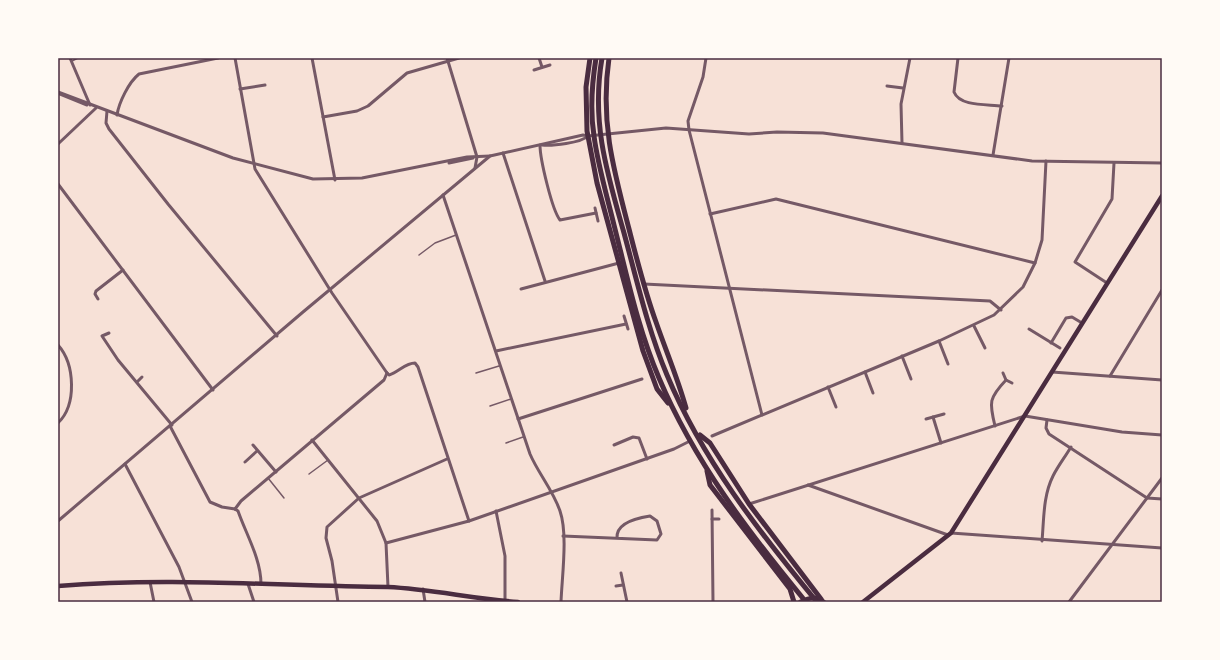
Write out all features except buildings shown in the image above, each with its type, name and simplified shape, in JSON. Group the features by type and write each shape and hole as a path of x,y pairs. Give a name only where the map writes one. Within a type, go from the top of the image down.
{"highway":[{"path":"590,58 586,87 593,164 642,351 657,389 674,410"},
{"path":"596,58 594,136 612,219 648,352 674,410 706,469 742,522 806,602"},
{"path":"602,58 596,85 602,148 619,217 649,324 667,376 714,464 746,510 820,600"},
{"path":"593,164 604,144 605,86 609,58"},
{"path":"590,136 592,111 605,86"},
{"path":"605,133 614,174 644,284 663,343 679,383 689,419"},
{"path":"696,432 710,443 749,504 820,600"},
{"path":"706,469 710,485 790,589 794,602"}],"main road":[{"path":"863,602 950,534 1162,196"},
{"path":"58,586 103,582 150,582 388,587 423,589 487,601 518,602"},
{"path":"800,602 807,598 820,600"}],"street":[{"path":"117,115 129,86 134,78 139,74 218,58"},
{"path":"235,58 254,165 330,290 387,373 389,375 393,374 411,363 415,363 418,366 447,459 469,521"},
{"path":"312,58 335,180"},
{"path":"323,117 357,111 368,106 399,78 407,73 447,60 459,58"},
{"path":"539,58 542,67"},
{"path":"706,58 703,77 688,121 689,130 762,415"},
{"path":"902,143 901,104 910,58"},
{"path":"958,58 954,92 956,97 963,101 1002,106"},
{"path":"993,155 1009,58"},
{"path":"71,60 90,105"},
{"path":"447,60 477,157 475,168"},
{"path":"534,70 550,65"},
{"path":"240,89 264,85"},
{"path":"887,86 903,88"},
{"path":"90,105 65,97 58,92 77,98 96,108 254,165 313,179 335,180 362,178 468,161 477,157 490,156 540,145 551,146 605,133 666,128 749,134 823,134 1046,162 1162,164"},
{"path":"58,144 96,108"},
{"path":"107,111 106,123 109,129 168,204 277,336"},
{"path":"540,145 540,154 560,220 596,213"},
{"path":"503,153 545,281"},
{"path":"58,521 490,156"},
{"path":"712,436 974,326 1001,310 1023,287 1035,263 1042,240 1046,162"},
{"path":"1107,283 1075,262 1112,199 1114,163"},
{"path":"58,184 213,390"},
{"path":"443,195 458,235 524,437 534,464 552,492 562,518 563,536 561,602"},
{"path":"710,214 776,199 1035,263"},
{"path":"595,208 598,220"},
{"path":"521,289 545,281 619,263"},
{"path":"98,299 95,294 96,291 123,270"},
{"path":"644,284 730,287 990,301 1001,310"},
{"path":"1110,376 1162,290"},
{"path":"624,316 628,329"},
{"path":"1051,343 1066,318 1072,317 1082,323"},
{"path":"496,351 626,324"},
{"path":"974,326 984,348"},
{"path":"1029,329 1060,348"},
{"path":"109,333 102,336 118,360 171,426 210,502 238,511 261,574 261,584"},
{"path":"939,341 948,364"},
{"path":"58,345 69,363 71,379 66,409 58,423"},
{"path":"902,356 911,379"},
{"path":"865,372 873,393"},
{"path":"1052,372 1162,380"},
{"path":"235,509 241,501 384,380 387,373"},
{"path":"1003,373 1006,380 1012,383"},
{"path":"137,382 142,378"},
{"path":"518,419 642,379"},
{"path":"995,426 990,406 991,398 1006,380"},
{"path":"828,387 836,407"},
{"path":"926,419 944,414"},
{"path":"749,504 1025,416 1122,432 1162,435"},
{"path":"933,417 941,444"},
{"path":"1047,420 1046,428 1049,434 1147,498 1162,499"},
{"path":"614,445 633,437 639,438 646,458"},
{"path":"312,440 377,521 386,543 388,587"},
{"path":"386,543 469,521 676,448 690,441"},
{"path":"253,445 276,472"},
{"path":"1042,541 1044,505 1048,490 1053,476 1071,447"},
{"path":"245,462 257,451"},
{"path":"338,602 332,562 326,538 327,526 359,498 447,459"},
{"path":"125,464 186,583 192,602"},
{"path":"1069,602 1162,478"},
{"path":"808,485 950,534 1162,548"},
{"path":"712,510 715,549 713,602"},
{"path":"496,511 505,556 505,601"},
{"path":"563,536 657,540 661,534 657,521 650,516 620,527 617,532 617,538"},
{"path":"712,519 719,519"},
{"path":"621,573 627,602"},
{"path":"150,582 154,602"},
{"path":"248,584 254,602"},
{"path":"616,586 624,585"},
{"path":"423,589 425,602"}],"lane":[{"path":"71,60 78,58"},
{"path":"419,255 435,244 458,235"},
{"path":"476,373 500,366"},
{"path":"490,406 512,399"},
{"path":"506,444 524,437"},
{"path":"309,474 328,460"},
{"path":"268,478 284,498"}]}
